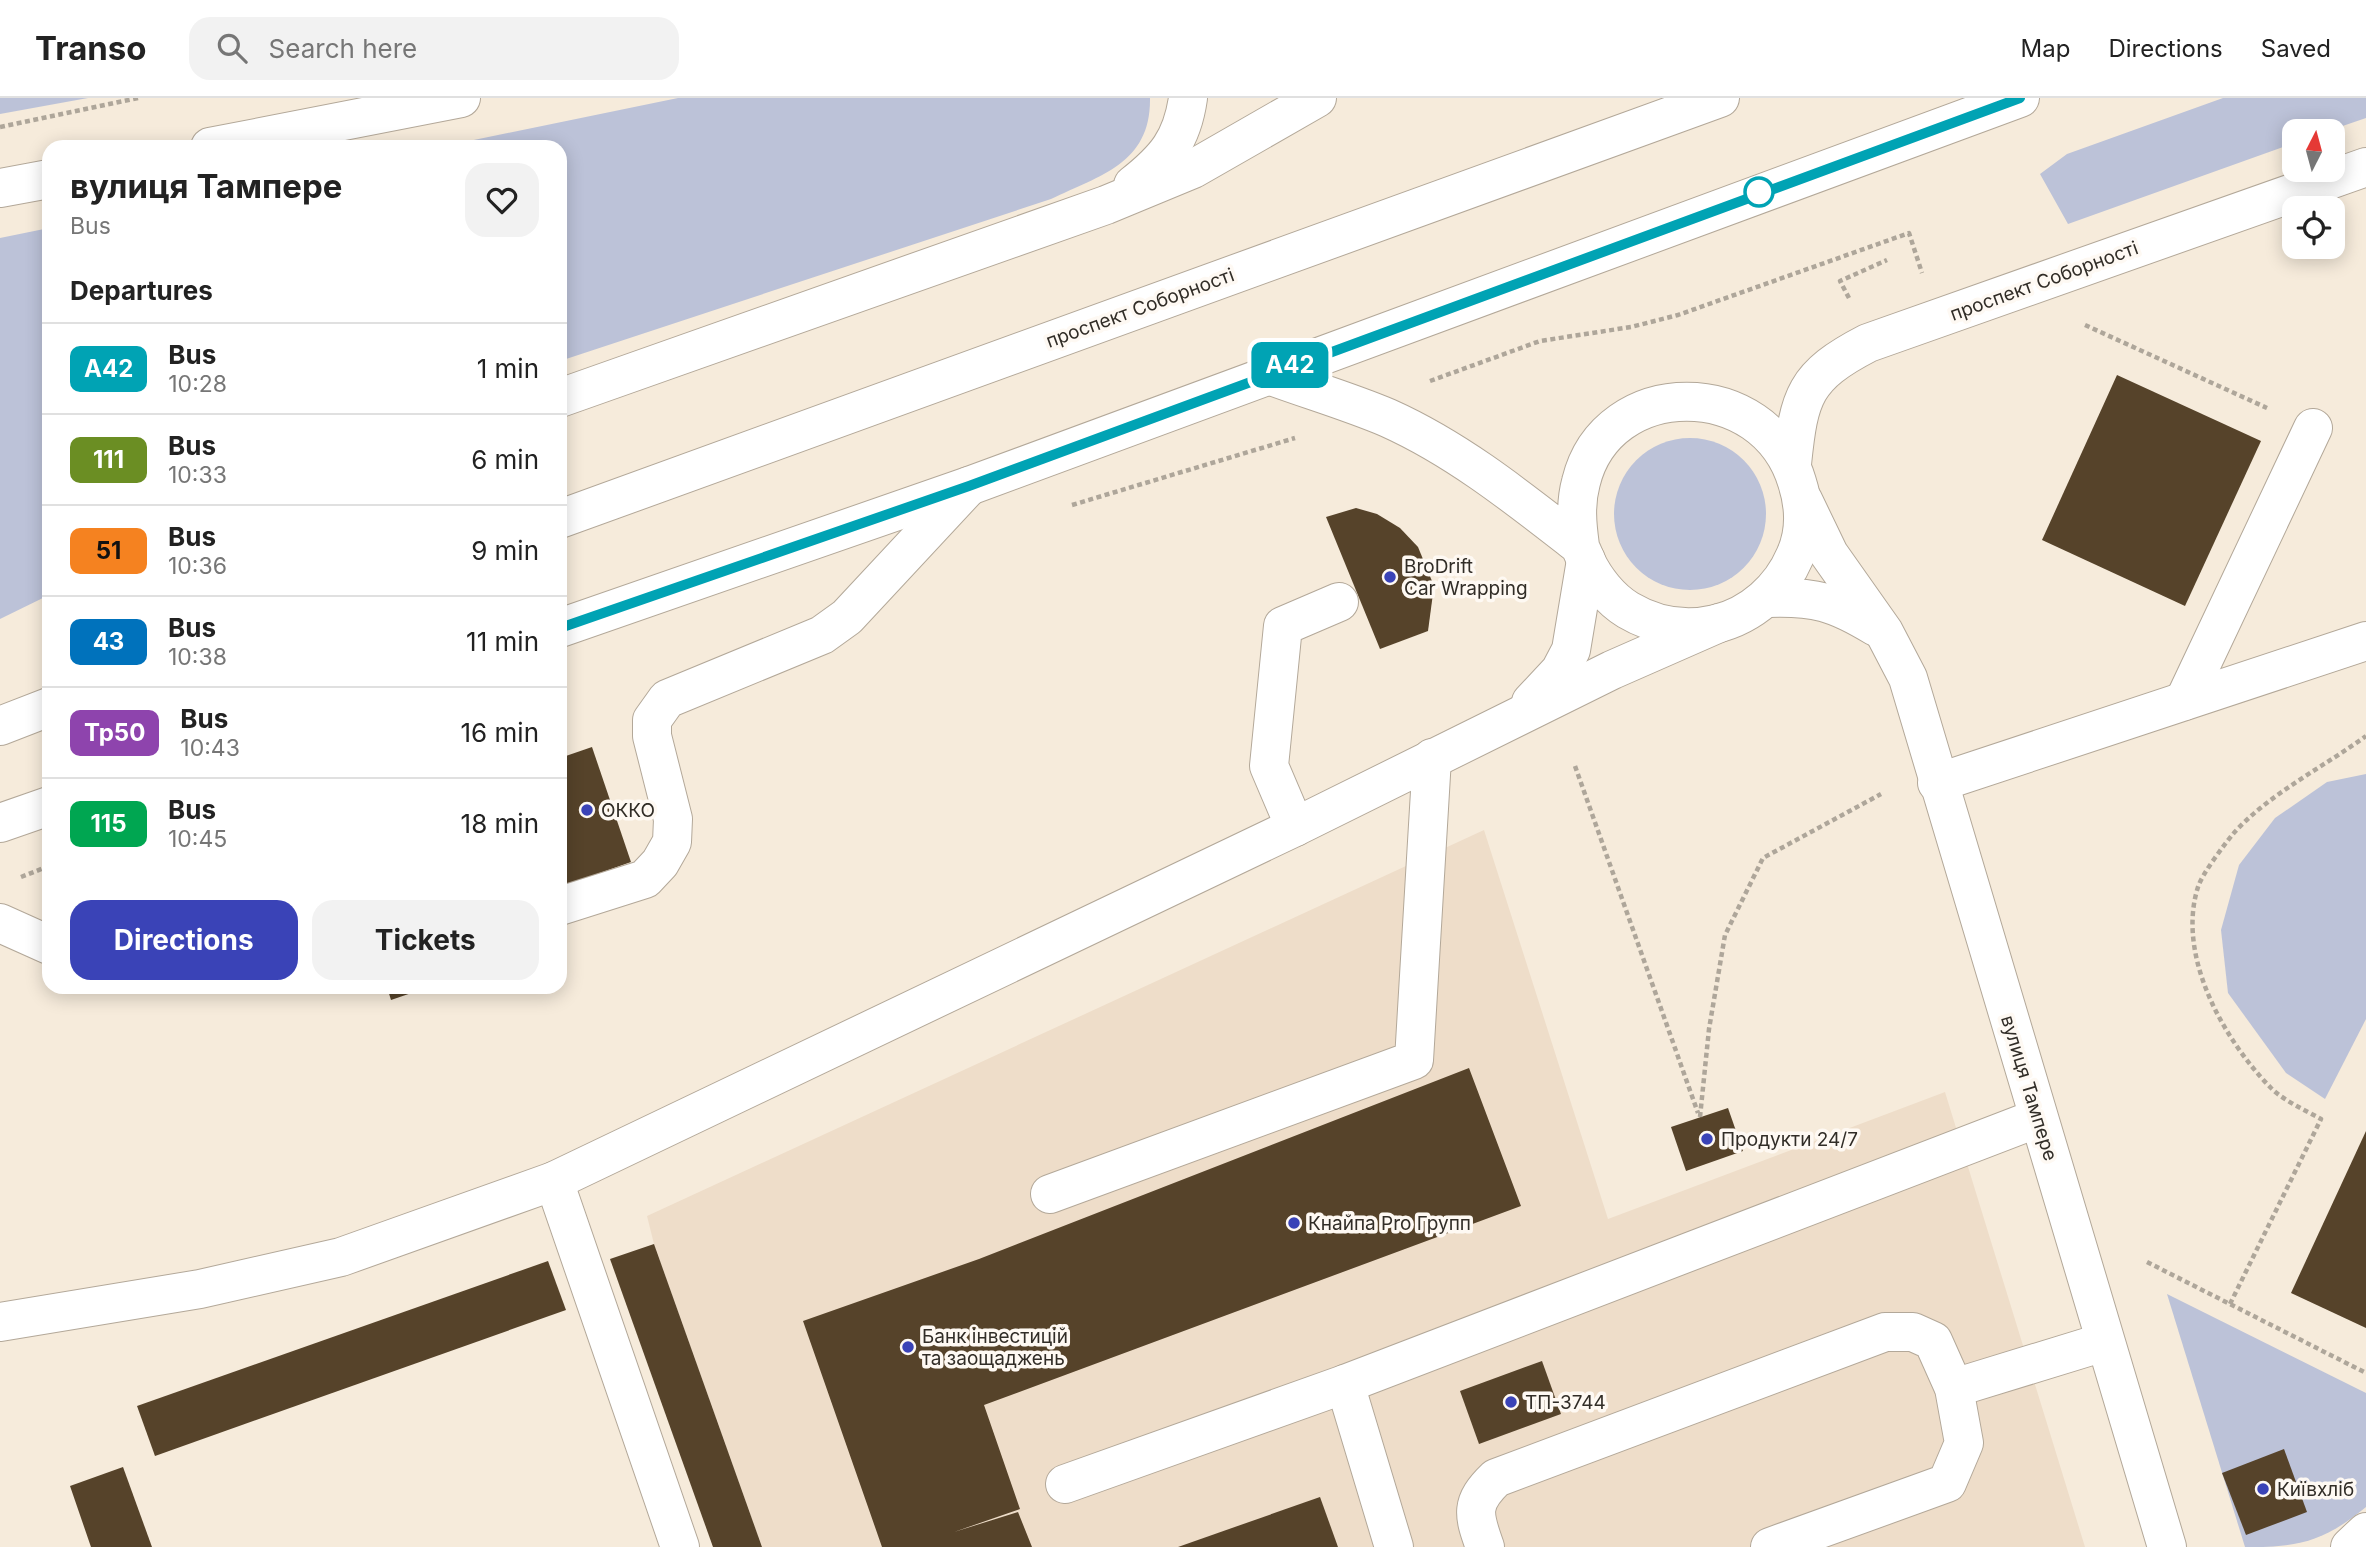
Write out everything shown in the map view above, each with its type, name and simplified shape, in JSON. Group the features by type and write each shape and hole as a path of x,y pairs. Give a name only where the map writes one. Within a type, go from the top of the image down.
{"main road":[{"path":"246,140 460,98"},
{"path":"1106,205 1161,163 1184,126 1188,98"},
{"path":"567,396 1106,205 1193,169 1317,98"},
{"name":"проспект Соборності","path":"567,516 1720,98"},
{"path":"567,626 969,486 1266,374 2020,98"},
{"name":"проспект Соборності","path":"1797,482 1799,407 1809,388 1840,358 1868,343 2366,167"},
{"path":"0,188 42,179"},
{"path":"1266,374 1387,418 1480,470 1583,553 1614,598 1640,616 1687,628 1719,623"},
{"path":"0,1322 200,1289 341,1257 554,1181 1294,827 1432,758 1518,717 1612,670 1744,613 1766,598 1788,570 1797,553 1801,536 1797,482 1773,437 1746,416 1715,404 1681,401 1649,407 1619,425 1591,459 1581,480 1576,513 1583,553 1571,650 1560,671 1518,717"},
{"path":"2184,701 2313,428"},
{"name":"вулиця Тампере","path":"1797,482 1829,554 1884,632 1908,678 1937,783 2167,1547"},
{"path":"567,904 645,879 660,863 672,842 673,819 652,736 652,720 657,709 667,699 822,635 847,617 969,486"},
{"path":"1766,598 1814,599 1842,606 1884,632"},
{"path":"1294,827 1269,766 1283,626 1339,602"},
{"path":"1937,783 2366,641"},
{"path":"0,726 42,709"},
{"path":"1050,1194 1415,1060 1432,758"},
{"path":"0,823 42,808"},
{"path":"0,923 42,942"},
{"path":"1065,1484 1345,1384 2038,1118"},
{"path":"554,1181 680,1547"},
{"path":"1485,1547 1474,1518 1479,1494 1496,1478 1885,1332 1913,1332 1933,1340 1954,1388 1964,1443 1947,1483 1770,1547"},
{"path":"1954,1388 2104,1342"},
{"path":"1345,1384 1394,1547"},
{"path":"2350,1547 2366,1532"}],"path":[{"path":"0,127 138,98"},
{"path":"1430,381 1540,341 1632,327 1678,316 1909,233 1925,285"},
{"path":"2085,325 2313,428"},
{"path":"2230,1304 2321,1119 2272,1089 2223,1025 2197,972 2193,936 2198,886 2234,833 2282,793 2366,736"},
{"path":"1575,766 1700,1117 1709,1029 1725,935 1763,858 1881,794"},
{"path":"2147,1262 2366,1373"}],"shaded area":[{"path":"0,98 88,98 0,114"},
{"path":"678,98 1150,98 1148,120 1142,138 1132,152 1105,174 1051,199 567,359 567,140 474,140"},
{"path":"2223,98 2366,98 2366,118 2345,125 2345,119 2282,119 2282,147 2068,224 2040,174 2067,154"},
{"path":"42,229 42,598 0,619 0,238"},
{"path":"1690,438 1719,444 1744,460 1760,485 1766,514 1760,543 1744,568 1719,584 1690,590 1661,584 1636,568 1620,543 1614,514 1620,485 1636,460 1661,444"},
{"path":"2366,774 2366,1019 2325,1099 2286,1073 2228,993 2221,930 2239,865 2275,818 2327,782"},
{"path":"1484,830 1608,1219 1945,1092 2085,1547 762,1547 654,1244 647,1216"},
{"path":"2167,1294 2366,1393 2366,1507 2337,1528 2310,1540 2281,1546 2245,1547"}],"building":[{"path":"2117,375 2261,441 2185,606 2042,540"},
{"name":"BroDrift Car Wrapping","path":"1356,508 1377,514 1400,528 1418,547 1434,586 1428,631 1380,649 1326,517"},
{"name":"ОККО","path":"592,747 631,862 567,885 567,756"},
{"path":"389,994 409,994 391,1000"},
{"path":"1469,1068 1521,1206 984,1405 1020,1509 954,1532 1018,1512 1032,1547 882,1547 803,1321 979,1259"},
{"name":"Продукти 24/7","path":"1728,1108 1743,1151 1686,1171 1671,1127"},
{"path":"2366,1131 2366,1328 2291,1293"},
{"path":"654,1244 762,1547 713,1547 610,1259"},
{"path":"548,1261 566,1310 155,1456 137,1406"},
{"name":"ТП-3744","path":"1542,1361 1561,1414 1479,1444 1460,1391"},
{"name":"Київхліб","path":"2284,1449 2307,1512 2246,1535 2222,1473"},
{"path":"123,1467 152,1547 91,1547 70,1486"},
{"path":"1320,1497 1338,1547 1178,1547"}],"bus line":[{"name":"А42","path":"567,626 969,486 1179,406 2020,98"}],"place":[{"name":"BroDrift Car Wrapping","path":"1390,577"},
{"name":"ОККО","path":"587,810"},
{"name":"Продукти 24/7","path":"1707,1139"},
{"name":"Кнайпа Pro Групп","path":"1294,1223"},
{"name":"Банк інвестицій та заощаджень","path":"908,1347"},
{"name":"ТП-3744","path":"1511,1402"},
{"name":"Київхліб","path":"2263,1489"}]}
